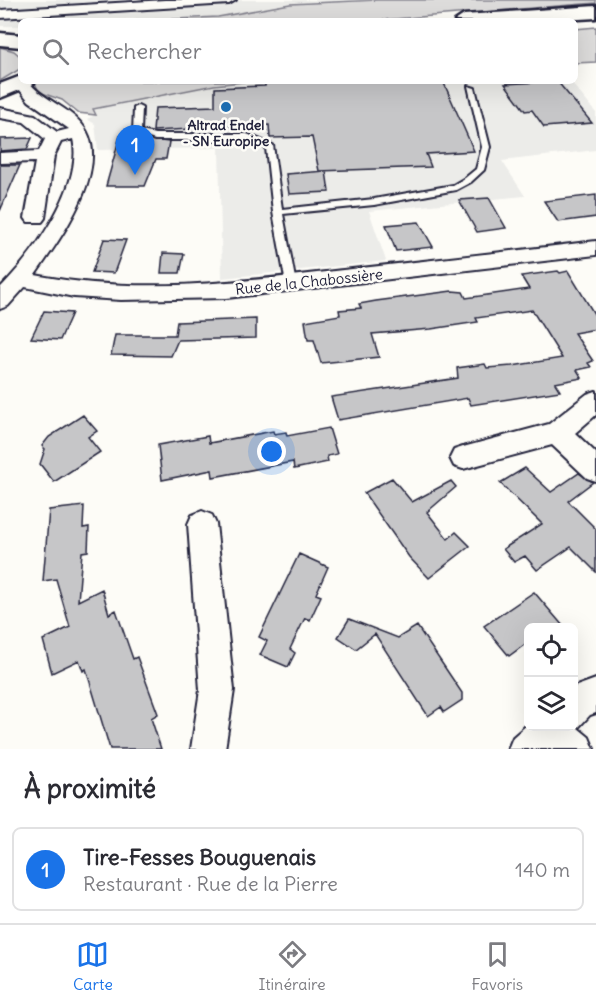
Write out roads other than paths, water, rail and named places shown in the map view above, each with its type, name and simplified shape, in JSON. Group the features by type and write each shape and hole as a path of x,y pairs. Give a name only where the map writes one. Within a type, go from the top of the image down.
{"main road":[{"path":"508,18 596,12"},
{"path":"578,22 596,20"},
{"path":"0,39 18,41"},
{"path":"0,92 18,84"}],"street":[{"path":"0,14 230,0"},
{"path":"0,301 21,279 55,230 75,193 83,159 84,145 80,132 29,94 24,84"},
{"path":"0,101 57,114"},
{"path":"0,113 29,118 54,138"},
{"path":"54,138 80,132"},
{"path":"35,218 45,156 54,138"},
{"path":"0,158 45,156"},
{"path":"589,249 596,269"},
{"name":"Rue de la Chabossière","path":"21,279 74,290 121,293 227,291 589,249"},
{"path":"463,458 557,433 596,401"},
{"path":"557,433 596,470"},
{"path":"202,524 217,690 215,717 208,749"},
{"path":"578,704 596,696"},
{"path":"525,749 535,739 563,731"}],"lane":[{"path":"278,212 374,202 456,187 468,180 480,170 486,147 471,88"},
{"path":"138,108 137,132 155,137 247,137 270,147 278,212 291,284"}],"place":[{"name":"Altrad Endel - SN Europipe","path":"226,107"},
{"name":"Tire-Fesses Bouguenais","path":"135,175"}]}
